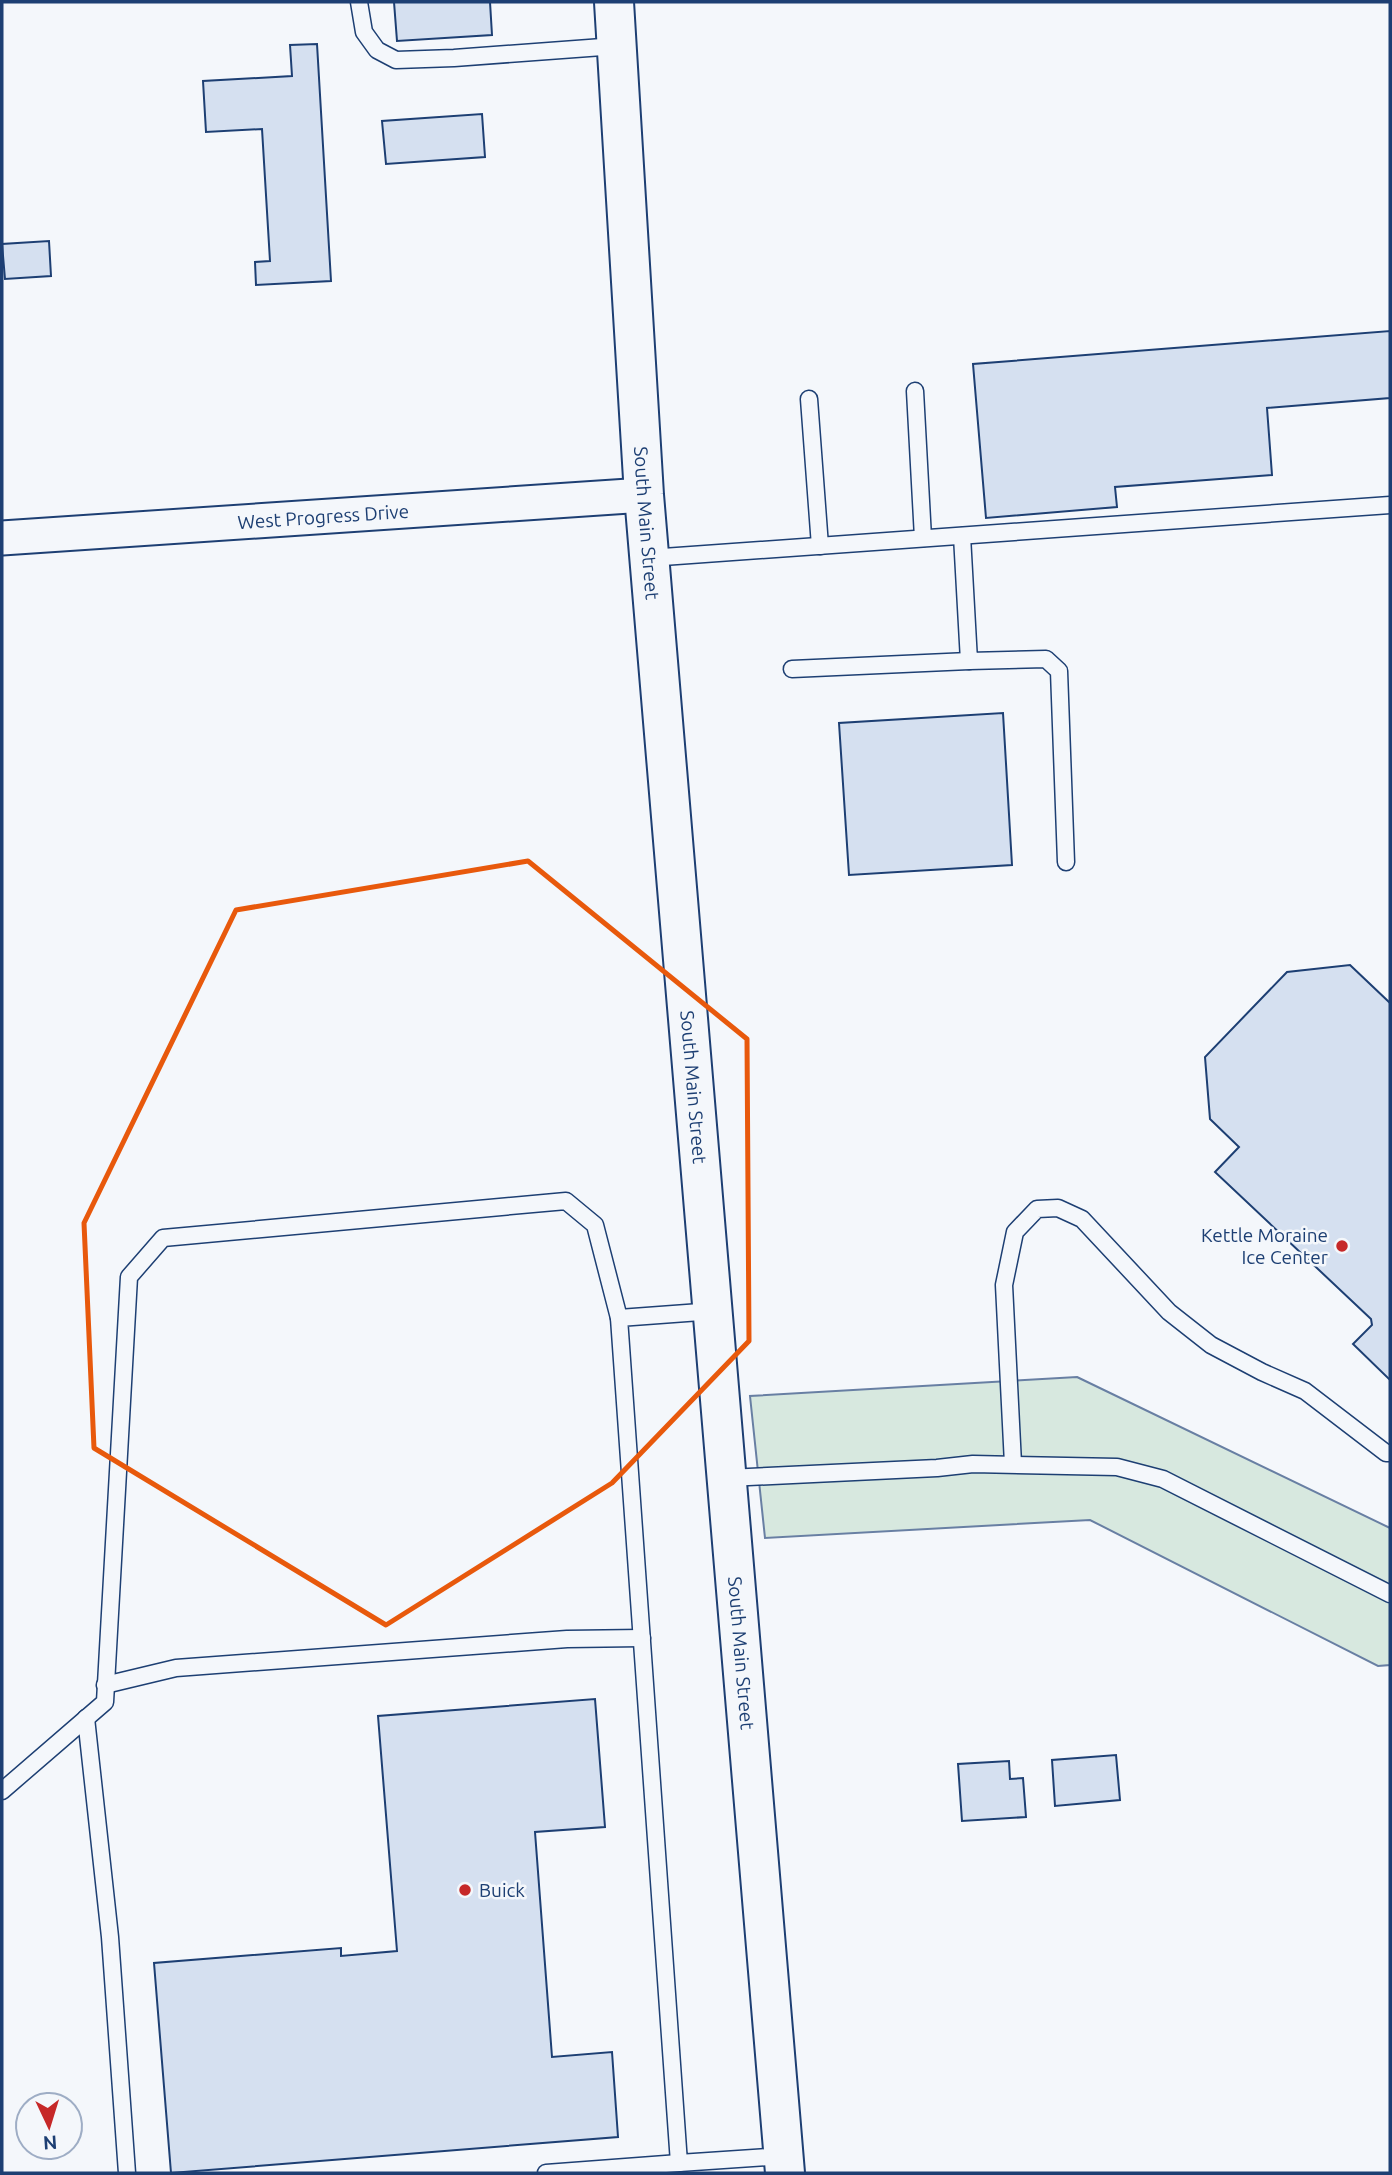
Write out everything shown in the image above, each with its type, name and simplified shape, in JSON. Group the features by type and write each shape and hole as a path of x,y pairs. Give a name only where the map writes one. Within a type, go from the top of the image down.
{"main road":[{"name":"South Main Street","path":"614,2 644,495 784,2165"}],"street":[{"name":"West Progress Drive","path":"2,538 644,495"}],"lane":[{"path":"359,2 363,32 377,50 396,60 616,46"},
{"path":"915,391 923,538"},
{"path":"809,399 820,545"},
{"path":"649,558 1390,505"},
{"path":"962,536 969,661"},
{"path":"792,669 1046,659 1059,671 1066,862"},
{"path":"2,1791 104,1702 129,1277 163,1238 566,1201 595,1225 619,1318 679,2163"},
{"path":"1013,1464 1004,1285 1015,1232 1037,1209 1058,1208 1083,1219 1168,1312 1211,1345 1305,1391 1347,1425 1390,1454"},
{"path":"619,1318 713,1311"},
{"path":"728,1478 973,1464 1117,1467 1163,1479 1390,1594"},
{"path":"106,1685 176,1668 567,1639 642,1638"},
{"path":"86,1718 110,1937 127,2173"},
{"path":"546,2173 679,2163 784,2165"}],"highlighted area":[{"path":"528,861 747,1039 749,1341 612,1483 386,1625 94,1448 84,1223 236,910"}],"shaded area":[{"path":"1077,1377 1390,1528 1390,1665 1378,1666 1090,1520 765,1538 750,1396"}],"building":[{"path":"394,2 490,2 492,35 397,41"},
{"path":"317,44 331,281 256,285 255,262 270,261 262,129 206,132 203,81 292,76 290,45"},
{"path":"482,114 485,157 386,164 382,121"},
{"path":"49,241 51,276 5,279 2,244"},
{"path":"1390,331 1390,398 1267,408 1272,475 1115,487 1117,507 986,518 973,364"},
{"path":"1003,713 1012,865 849,875 839,723"},
{"name":"Kettle Moraine Ice Center","path":"1350,965 1390,1003 1390,1380 1353,1344 1372,1325 1371,1319 1215,1172 1239,1147 1210,1119 1205,1057 1287,972"},
{"name":"Buick","path":"595,1699 605,1827 535,1832 552,2057 612,2052 618,2137 171,2173 154,1963 341,1948 341,1956 397,1951 378,1716"},
{"path":"1116,1755 1120,1800 1055,1806 1052,1760"},
{"path":"1009,1761 1010,1779 1023,1778 1026,1817 962,1821 958,1764"}],"place":[{"name":"Kettle Moraine Ice Center","path":"1342,1246"},
{"name":"Buick","path":"465,1890"}]}
